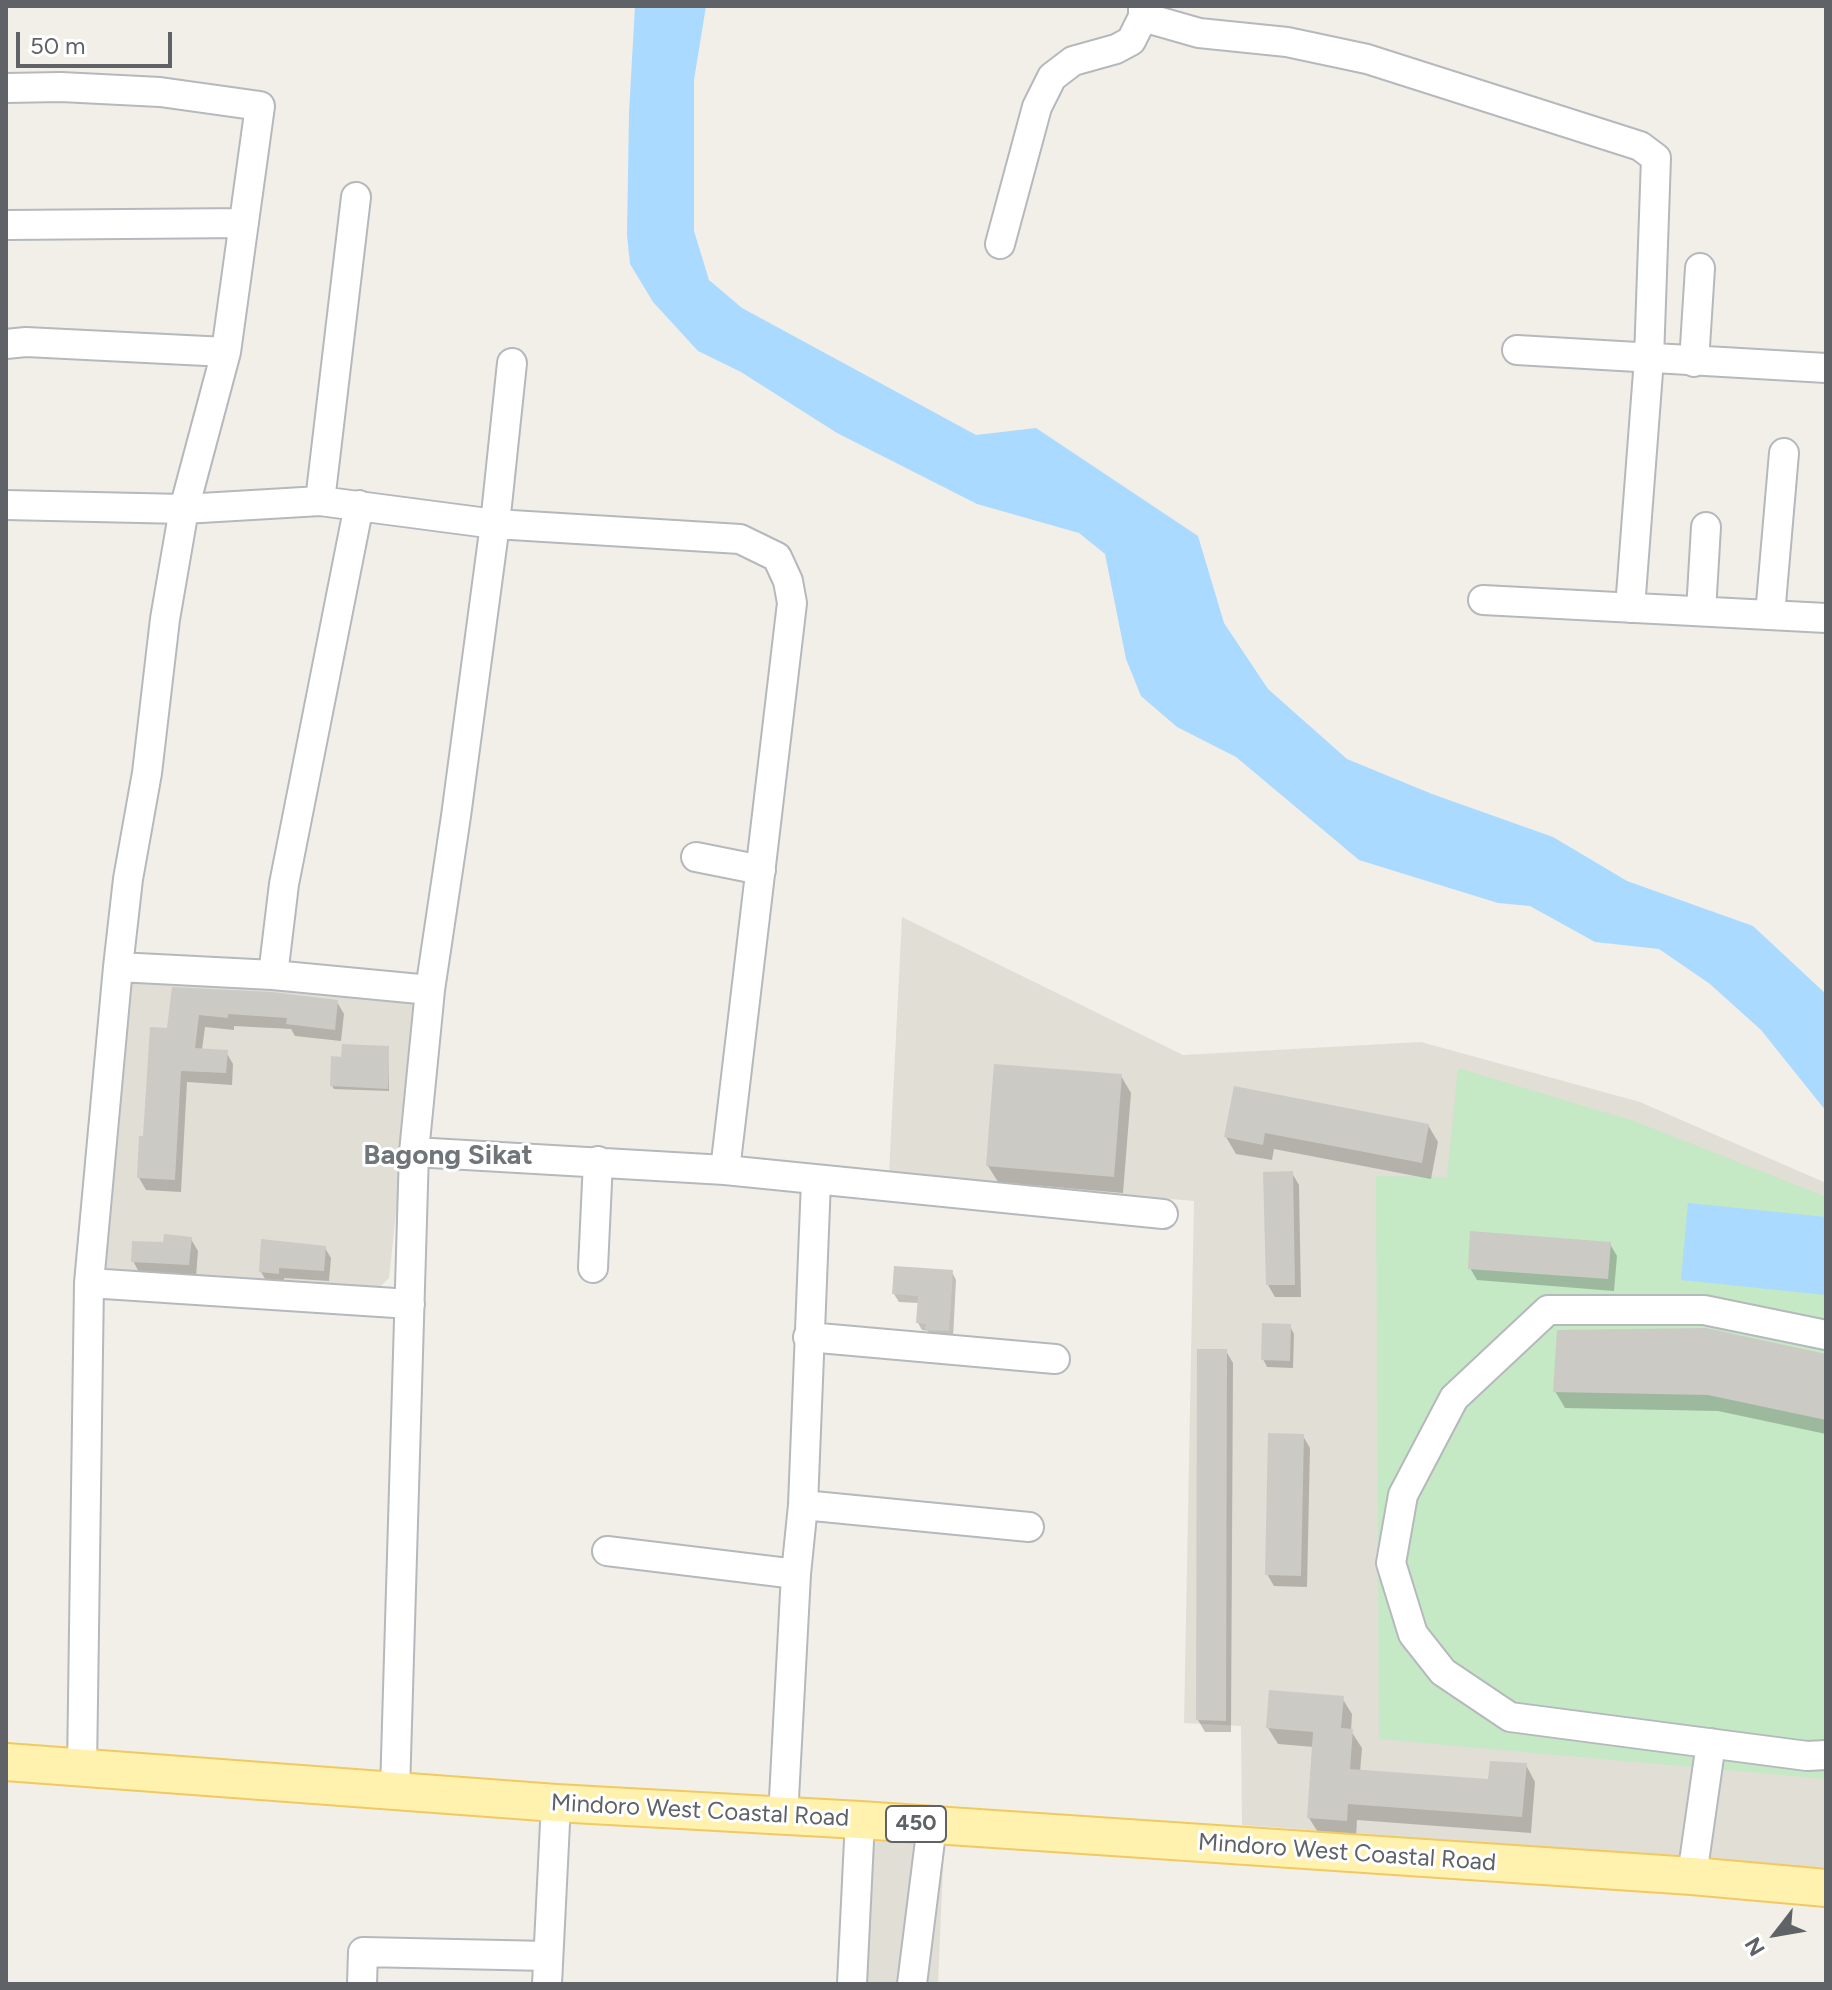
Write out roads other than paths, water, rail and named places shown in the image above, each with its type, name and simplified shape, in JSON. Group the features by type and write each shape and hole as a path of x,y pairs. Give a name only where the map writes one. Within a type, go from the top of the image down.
{"main road":[{"name":"Mindoro West Coastal Road","path":"6,1762 556,1803 860,1820 1692,1876 1826,1888"}],"street":[{"path":"1000,244 1037,107 1052,77 1073,61 1116,49 1131,41 1143,12 1199,33 1287,42 1367,59 1640,146 1656,158 1649,359 1630,608"},
{"path":"6,88 61,87 160,92 260,106 226,352 184,509 165,619 147,773 128,879 118,967 89,1283 82,1769"},
{"path":"320,501 356,197"},
{"path":"6,225 244,223"},
{"path":"1694,362 1700,268"},
{"path":"6,344 26,342 226,352"},
{"path":"1517,350 1826,368"},
{"path":"395,1791 414,1152 430,990 495,524 512,363"},
{"path":"1770,615 1784,453"},
{"path":"6,505 184,509 320,501 495,524 740,539 777,557 788,581 792,603 725,1170"},
{"path":"273,975 284,884 359,505"},
{"path":"1701,611 1706,527"},
{"path":"1483,600 1826,618"},
{"path":"696,857 761,870"},
{"path":"118,967 273,975 430,990"},
{"path":"414,1152 725,1170 1163,1214"},
{"path":"593,1268 598,1161"},
{"path":"783,1817 796,1574 803,1505 816,1181"},
{"path":"89,1283 410,1304"},
{"path":"1826,1335 1704,1310 1548,1310 1454,1398 1403,1495 1391,1563 1413,1634 1443,1672 1510,1717 1807,1756 1826,1755"},
{"path":"808,1337 1055,1359"},
{"path":"803,1505 1029,1527"},
{"path":"607,1551 796,1574"},
{"path":"1692,1876 1711,1743"},
{"path":"362,1984 363,1952 548,1970 556,1803"},
{"path":"852,1984 860,1820"},
{"path":"912,1984 932,1825"}],"water":[{"path":"635,6 706,6 694,80 694,231 709,280 742,308 976,435 1036,428 1198,536 1224,623 1268,689 1347,759 1432,794 1553,837 1627,881 1753,926 1826,994 1826,1111 1761,1030 1710,984 1659,949 1595,942 1530,906 1498,903 1359,860 1236,757 1177,727 1141,696 1126,659 1105,554 1079,533 977,504 837,433 741,372 698,351 653,302 630,264 627,235 629,113"},
{"path":"1688,1203 1826,1217 1826,1295 1681,1280"}],"district":[{"name":"Bagong Sikat","path":"448,1156"}]}
